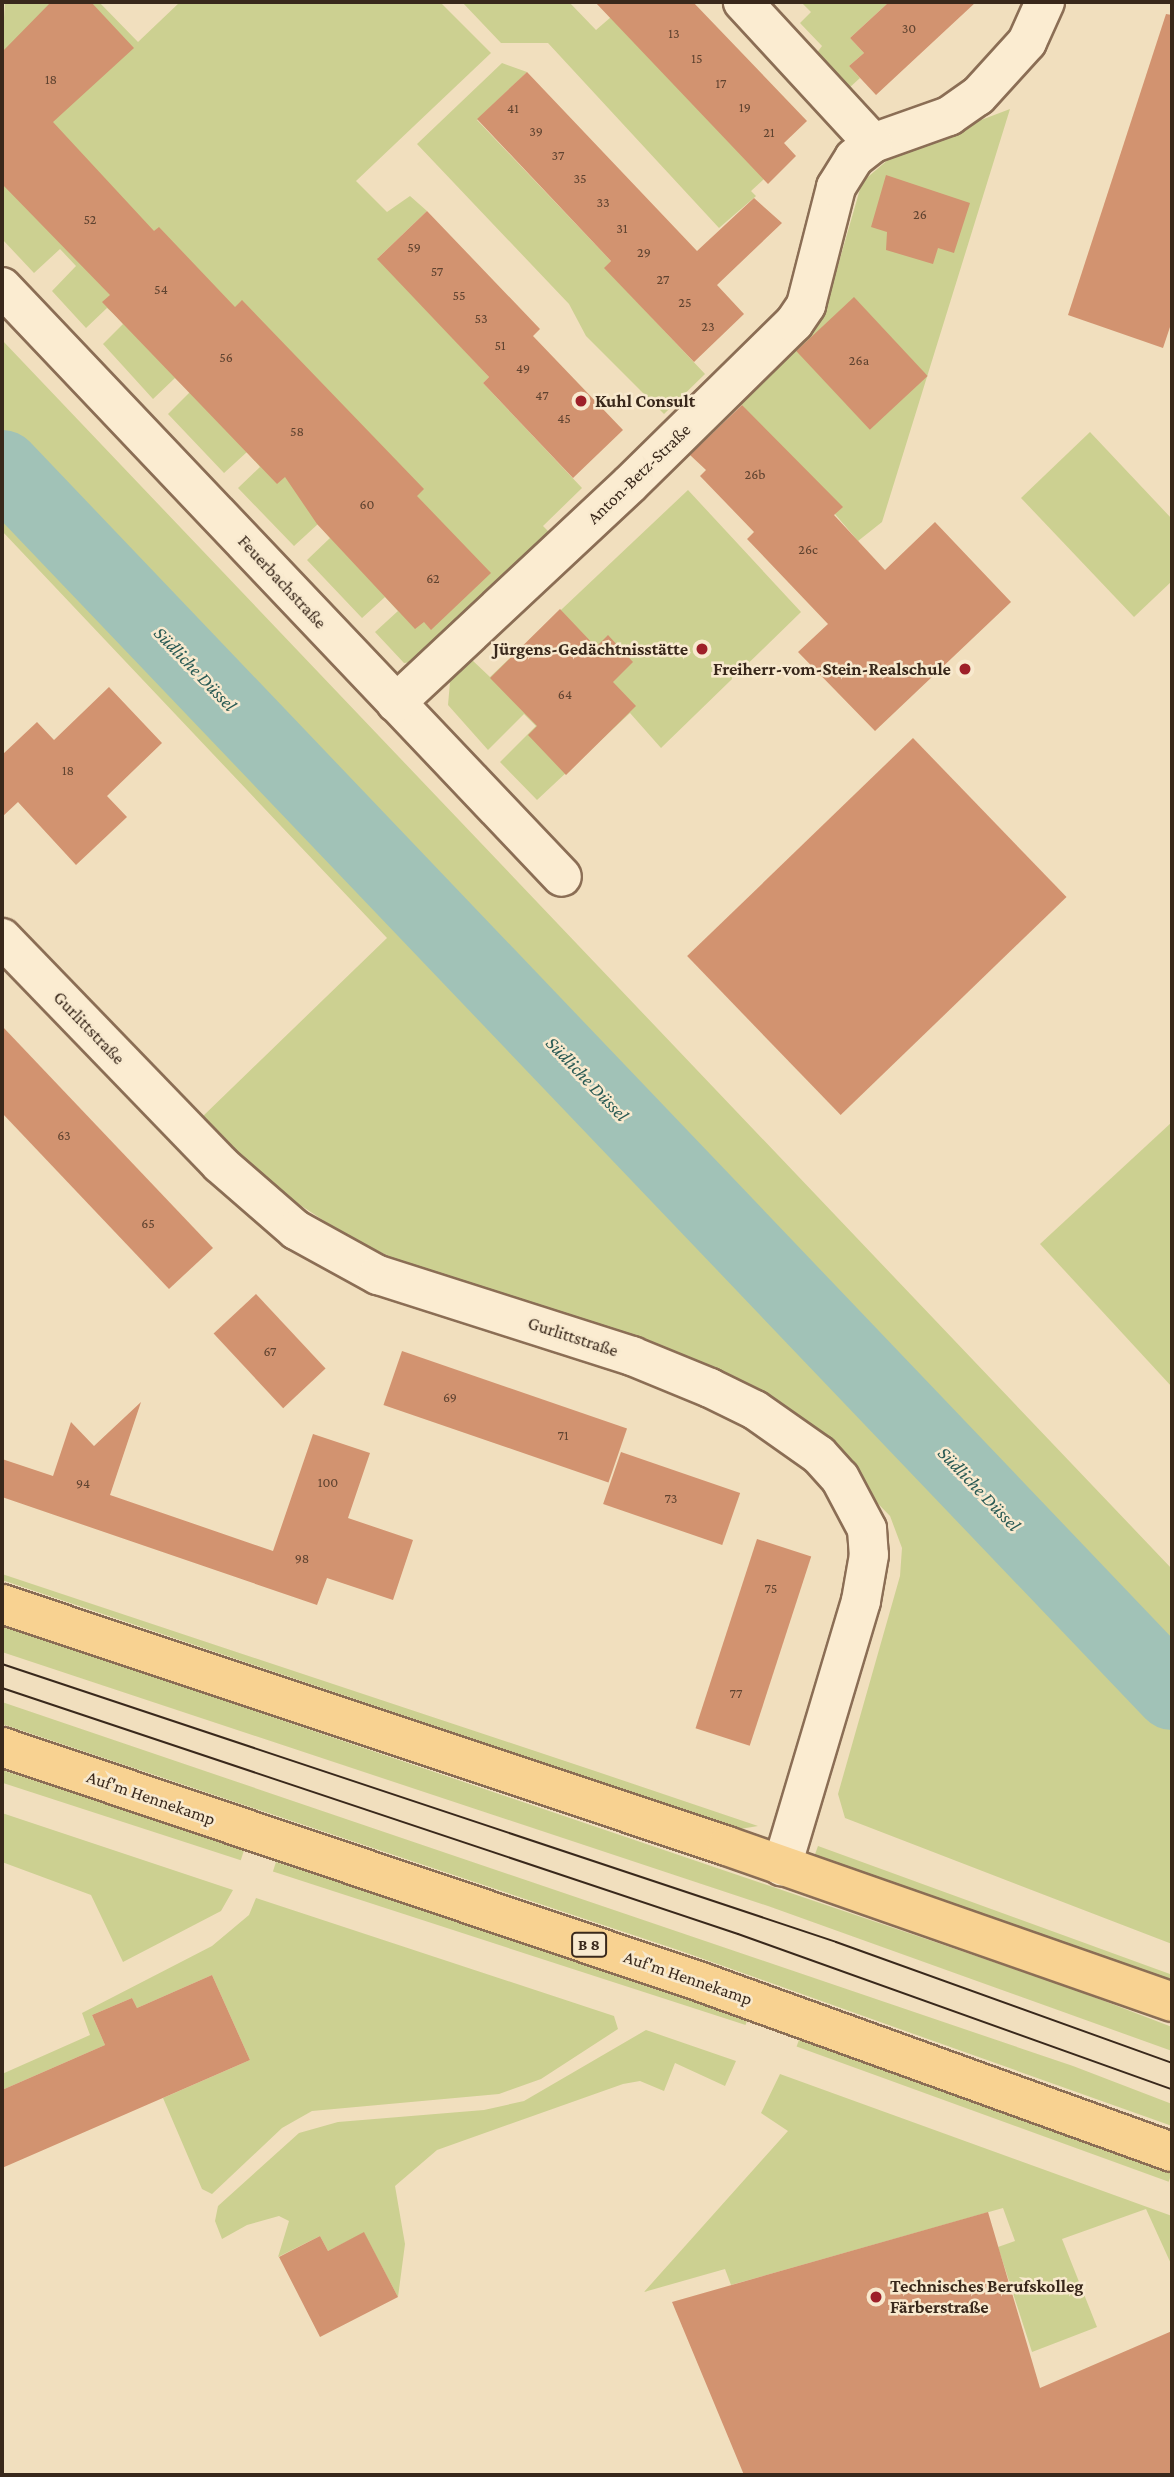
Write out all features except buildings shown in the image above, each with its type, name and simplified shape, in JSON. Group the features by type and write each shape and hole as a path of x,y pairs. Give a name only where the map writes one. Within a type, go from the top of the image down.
{"main road":[{"path":"2,1604 782,1866 1172,2002"},
{"name":"Auf'm Hennekamp","path":"2,1746 701,1982 1172,2152"}],"street":[{"path":"743,2 873,144"},
{"name":"Anton-Betz-Straße","path":"396,703 794,323 813,285 821,232 836,187 854,158 873,144 949,116 978,96 1027,42 1045,2"},
{"name":"Feuerbachstraße","path":"2,287 562,877"},
{"name":"Gurlittstraße","path":"2,938 220,1164 296,1230 378,1275 632,1356 710,1388 755,1410 819,1455 859,1507 867,1529 869,1555 862,1601 782,1866"}],"green space":[{"path":"5,2 99,2 138,42 180,2 440,2 491,53 356,181 387,212 410,196 427,211 378,258 489,377 483,383 582,488 543,526 555,538 421,661 404,663 375,632 398,611 385,597 362,618 307,560 330,538 318,524 294,546 238,488 260,467 247,452 224,473 168,414 190,392 175,378 153,399 103,344 123,324 115,315 107,308 86,328 52,291 76,266 60,249 34,273 2,239 2,62 8,56 2,49"},
{"path":"462,2 569,2 596,30 611,17 765,178 751,191 756,196 719,228 548,43 501,43"},
{"path":"801,2 889,2 850,38 864,53 849,66 860,78 849,88 816,54 822,46 800,23 811,12"},
{"path":"502,63 527,72 477,120 611,261 605,268 705,374 664,414 586,336 569,304 417,144"},
{"path":"1010,109 882,522 858,541 740,403 814,323 837,269 862,182 897,152"},
{"path":"2,340 1172,1569 1172,1944 845,1818 838,1794 900,1576 902,1548 890,1516 854,1479 347,1236 279,1191 201,1118 387,938 2,531"},
{"path":"1090,432 1172,519 1172,581 1134,617 1021,498"},
{"path":"688,490 801,612 661,748 630,713 537,800 500,762 536,726 524,714 488,750 448,705 450,682 471,659 490,677"},
{"path":"1172,1122 1172,1387 1040,1244"},
{"path":"2,1574 758,1826 740,1829 2,1580"},
{"path":"2,1625 1073,1989 1172,2027 1172,2051 768,1906 2,1652"},
{"path":"2,1702 1073,2066 1172,2104 1172,2126 681,1951 2,1724"},
{"path":"2,1770 245,1849 241,1860 2,1783"},
{"path":"2,1813 233,1890 221,1911 123,1962 91,1895 2,1862"},
{"path":"818,1846 1171,1975 1166,1989 813,1860"},
{"path":"276,1862 749,2016 746,2025 273,1872"},
{"path":"256,1898 614,2016 618,2029 541,2079 499,2094 312,2111 282,2128 212,2194 202,2189 163,2098 250,2060 212,1975 137,2008 132,1998 92,2015 105,2045 2,2090 2,2074 90,2035 82,2013 212,1946 249,1915"},
{"path":"646,2030 736,2061 725,2086 675,2063 664,2091 640,2081 623,2084 437,2150 395,2186 405,2244 398,2297 364,2233 328,2251 320,2236 278,2257 289,2221 279,2216 247,2225 222,2239 215,2221 218,2206 299,2133 338,2122 484,2110 524,2101"},
{"path":"800,2037 1172,2172 1169,2182 797,2046"},
{"path":"780,2074 1172,2216 1172,2266 1146,2209 1062,2239 1097,2327 1032,2352 998,2247 1015,2241 1003,2208 731,2285 725,2269 644,2292 788,2131 761,2113"}],"waterway":[{"name":"Südliche Düssel","path":"2,467 1172,1692"}],"tram line":[{"path":"2,1664 836,1942 1172,2063"},
{"path":"2,1688 738,1934 1172,2089"}],"place":[{"name":"Kuhl Consult","path":"581,401"},
{"name":"Jürgens-Gedächtnisstätte","path":"702,649"},
{"name":"Freiherr-vom-Stein-Realschule","path":"965,669"},
{"name":"Technisches Berufskolleg Färberstraße","path":"876,2297"}]}
